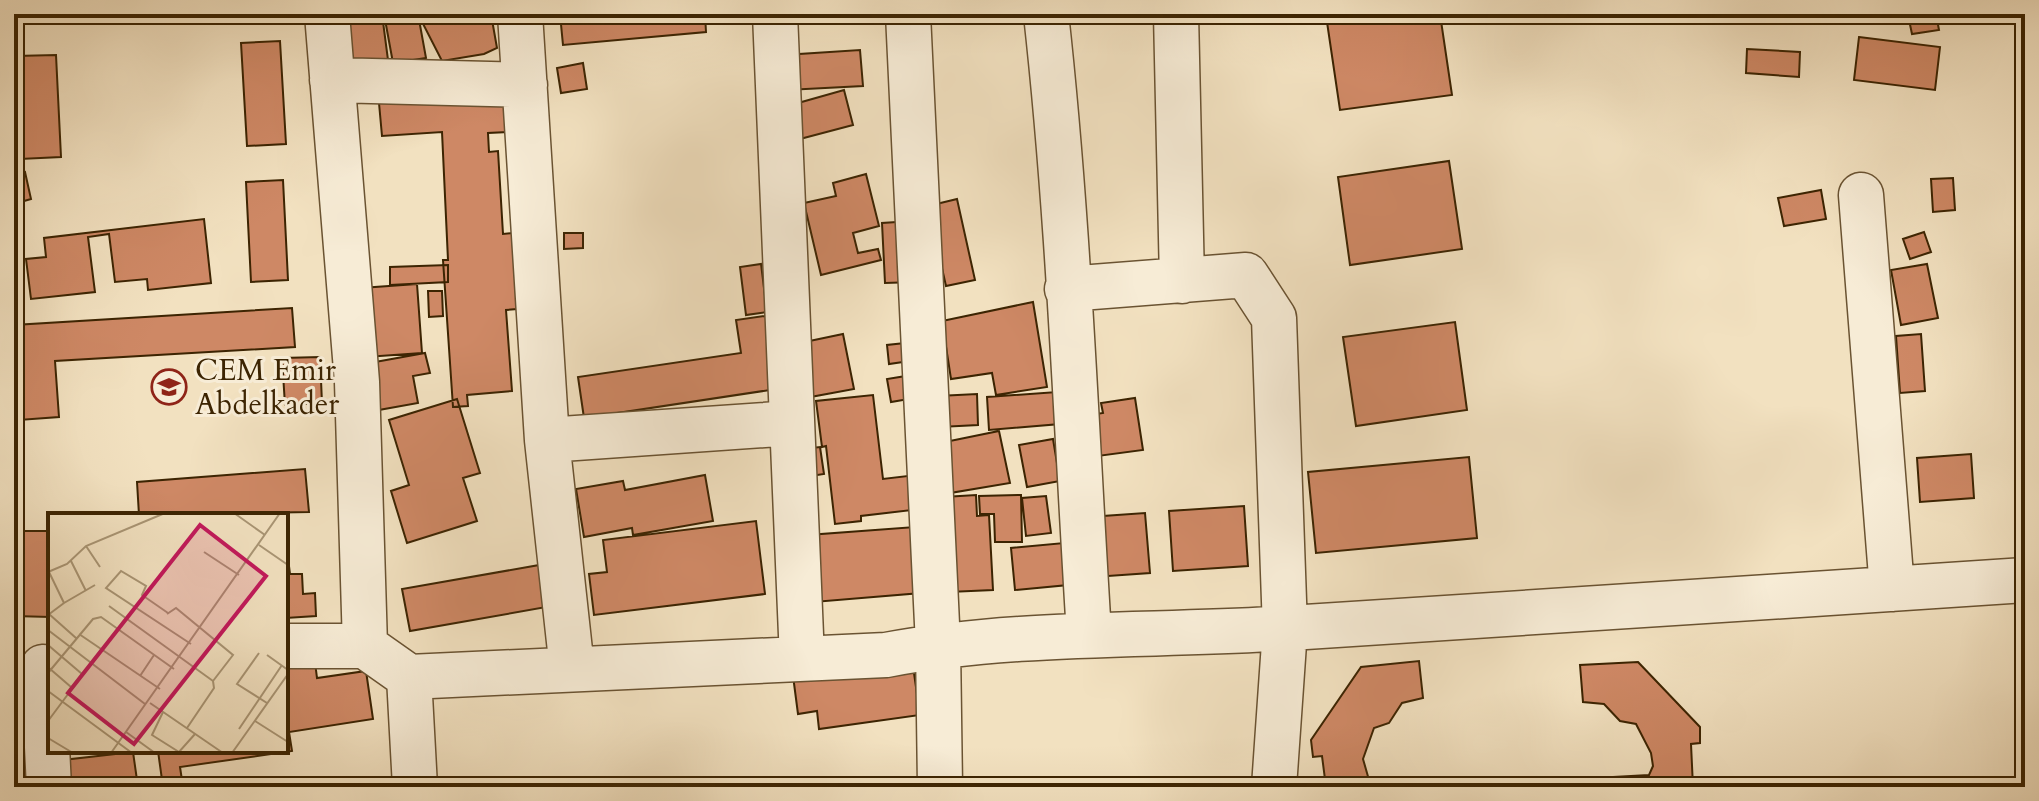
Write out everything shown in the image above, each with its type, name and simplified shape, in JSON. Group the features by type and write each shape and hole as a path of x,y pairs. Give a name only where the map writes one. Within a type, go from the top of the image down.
{"street":[{"path":"327,14 357,382 365,646"},
{"path":"520,14 547,440 572,669"},
{"path":"775,14 802,659"},
{"path":"908,14 938,645 940,787"},
{"path":"1046,14 1063,162 1067,289 1089,634"},
{"path":"1176,14 1182,281"},
{"path":"332,80 525,85"},
{"path":"1861,195 1892,589"},
{"path":"1067,289 1246,275 1274,318 1285,629 1274,787"},
{"path":"547,440 792,423"},
{"path":"288,646 365,646 409,677 886,655 938,645 1089,634 1285,629 2025,580"},
{"path":"36,668 49,787"},
{"path":"409,677 415,787"}],"building":[{"path":"347,14 382,14 388,60 353,65"},
{"path":"384,14 418,14 426,58 393,63"},
{"path":"418,14 491,14 497,48 484,54 442,61"},
{"path":"560,14 705,14 706,32 563,45"},
{"path":"1386,14 1440,14 1452,95 1340,110 1327,22"},
{"path":"1936,14 1939,30 1912,34 1908,15"},
{"path":"1859,37 1940,47 1935,90 1854,80"},
{"path":"280,41 286,144 247,146 241,43"},
{"path":"1747,49 1800,52 1799,77 1746,73"},
{"path":"860,50 863,86 787,90 784,55"},
{"path":"56,55 61,157 20,159 15,56"},
{"path":"583,63 587,89 561,93 557,68"},
{"path":"844,90 853,125 800,139 791,105"},
{"path":"506,95 508,132 488,133 489,152 498,151 503,234 512,233 517,309 506,310 512,391 467,395 468,406 453,407 443,260 448,260 442,132 382,136 379,103"},
{"path":"1449,161 1462,249 1350,265 1338,177"},
{"path":"25,172 31,199 14,204 14,174"},
{"path":"866,174 879,226 853,233 858,253 878,249 881,260 821,275 804,203 836,196 833,183"},
{"path":"1953,178 1955,210 1933,212 1931,179"},
{"path":"283,180 288,280 251,282 246,182"},
{"path":"1821,190 1826,219 1784,226 1778,198"},
{"path":"957,199 975,280 946,286 928,206"},
{"path":"204,219 211,283 148,290 147,279 115,282 109,234 88,237 95,292 31,299 26,259 46,257 44,238"},
{"path":"912,221 915,282 885,283 882,223"},
{"path":"1924,232 1931,252 1910,259 1903,239"},
{"path":"564,233 583,233 583,248 564,249"},
{"path":"761,264 767,312 746,315 740,267"},
{"path":"1927,264 1938,318 1901,325 1891,270"},
{"path":"448,265 448,282 390,285 390,267"},
{"path":"417,284 422,353 366,357 361,288"},
{"path":"428,291 442,291 443,316 429,317"},
{"path":"1033,302 1047,387 996,395 992,373 951,379 942,321"},
{"path":"292,308 295,347 55,361 59,417 19,420 14,325"},
{"path":"772,315 783,388 584,418 578,377 741,353 736,320"},
{"path":"1455,322 1467,410 1356,426 1343,337"},
{"path":"843,334 854,389 805,398 795,344"},
{"path":"1921,334 1925,391 1900,393 1896,336"},
{"path":"914,342 917,360 889,364 887,345"},
{"path":"425,353 430,373 413,376 418,403 362,413 353,366"},
{"path":"320,357 322,403 285,405 282,358"},
{"path":"906,376 909,399 891,402 887,379"},
{"path":"1057,392 1060,424 989,430 987,397"},
{"path":"977,394 978,425 940,427 938,396"},
{"path":"873,395 883,479 916,475 921,509 861,516 861,521 835,524 826,446 822,447 816,401"},
{"path":"1135,398 1143,450 1083,458 1078,417 1103,413 1101,403"},
{"path":"457,399 480,473 463,478 477,521 407,543 391,491 409,485 389,420"},
{"path":"999,431 1010,483 950,493 940,443"},
{"path":"1053,439 1060,481 1027,487 1019,445"},
{"path":"820,447 824,474 804,477 812,448"},
{"path":"1971,454 1974,498 1920,502 1917,458"},
{"path":"1469,457 1477,538 1316,553 1308,472"},
{"path":"305,469 309,512 139,513 137,482"},
{"path":"705,475 713,521 633,535 632,528 584,537 576,489 623,481 625,490"},
{"path":"976,495 977,516 989,515 993,590 949,592 944,497"},
{"path":"1021,495 1022,542 995,542 994,514 980,514 979,496"},
{"path":"1046,496 1051,533 1026,536 1022,498"},
{"path":"1244,506 1248,566 1173,571 1169,511"},
{"path":"1145,513 1150,573 1094,577 1089,517"},
{"path":"756,521 765,594 594,615 589,574 607,572 603,540"},
{"path":"915,527 921,593 814,602 808,535"},
{"path":"14,531 48,531 48,617 14,616"},
{"path":"1064,543 1068,585 1015,590 1011,548"},
{"path":"288,558 290,574 302,574 303,594 315,593 316,616 288,618"},
{"path":"545,564 552,606 410,631 402,589"},
{"path":"911,652 920,715 819,729 817,711 798,714 792,668"},
{"path":"314,654 317,678 366,671 373,719 289,732 292,751 288,752 288,658"},
{"path":"1419,661 1423,698 1402,703 1389,723 1374,728 1363,759 1369,780 1404,777 1405,787 1326,787 1322,756 1313,757 1311,740 1361,667"},
{"path":"1638,662 1700,727 1700,743 1691,744 1693,787 1615,787 1614,777 1649,775 1653,766 1651,753 1636,724 1620,721 1604,704 1583,702 1580,665"},
{"path":"14,664 32,664 33,716 14,717"},
{"path":"14,739 31,739 32,762 14,763"},
{"path":"133,753 138,787 66,787 63,760"},
{"path":"158,753 278,753 180,767 183,787 163,787"}],"place":[{"name":"CEM Emir Abdelkader","path":"169,387"}]}
